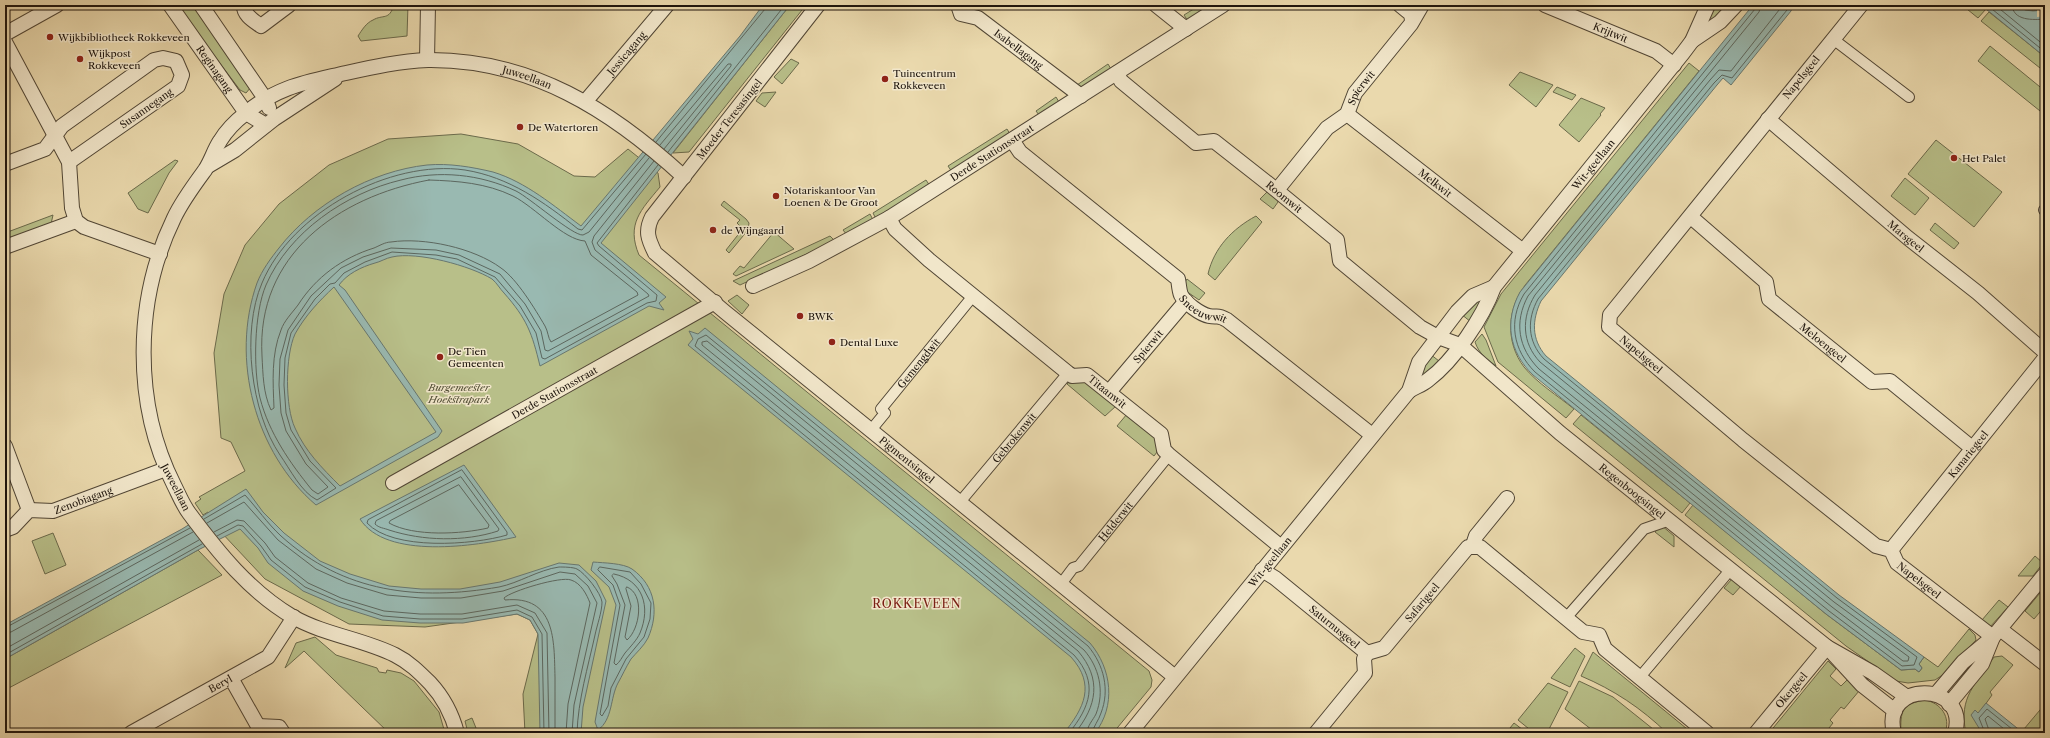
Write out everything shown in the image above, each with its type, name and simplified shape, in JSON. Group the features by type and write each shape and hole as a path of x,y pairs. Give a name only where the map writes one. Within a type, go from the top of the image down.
{"street":[{"path":"5,34 57,5"},
{"name":"Reginagang","path":"170,5 246,113 270,122"},
{"path":"201,5 266,100 270,122"},
{"path":"244,5 243,9 250,19 261,26 289,5"},
{"path":"427,60 428,5"},
{"name":"Jessicagang","path":"585,102 667,5"},
{"name":"Moeder Teresasingel","path":"648,236 647,230 652,217 818,5"},
{"name":"Isabellagang","path":"958,5 961,14 978,18 1081,96"},
{"path":"1156,5 1186,29"},
{"name":"Derde Stationsstraat","path":"753,286 809,261 889,218 1223,5"},
{"path":"1400,5 1411,14 1412,20"},
{"path":"1412,20 1422,5"},
{"name":"Krijtwit","path":"1545,5 1656,51 1674,65"},
{"name":"Wit-geellaan","path":"1409,391 1426,382 1436,374 1460,345 1484,311 1494,287 1692,41 1708,5"},
{"name":"Wit-geellaan","path":"1692,41 1720,22 1736,5"},
{"name":"Napelsgeel","path":"1861,5 1768,119 1691,217 1610,315 1608,327 1743,440 1876,546 1890,550 1897,563 1996,633 2045,664"},
{"name":"Spierwit","path":"1277,190 1327,128 1347,114 1355,93 1411,24 1412,20"},
{"path":"1833,39 1909,97"},
{"path":"5,42 54,138 69,162 72,208 76,221 84,227 160,254"},
{"name":"Susannegang","path":"54,138 62,126 154,60 163,58 176,62 182,75 178,86 69,162"},
{"name":"Juweellaan","path":"266,100 280,91 304,82 385,63 427,60 470,62 530,76 585,102 632,132 644,144 684,177"},
{"name":"Roomwit","path":"1117,73 1121,81 1196,143 1214,142 1277,190 1337,240 1340,261 1420,327 1438,337"},
{"name":"Juweellaan","path":"208,166 235,150 270,122 342,74"},
{"path":"246,113 266,100"},
{"name":"Juweellaan","path":"246,113 221,139 208,166 174,217 160,254 148,299 144,358 146,388 151,421 166,469 189,512 235,571 266,598 294,617 343,637 382,649 415,667 436,689 453,717 457,733"},
{"name":"Melkwit","path":"1347,114 1523,251"},
{"name":"Marsgeel","path":"1768,119 1908,238 1978,292 2045,352"},
{"path":"5,164 45,148 54,138"},
{"name":"Sneeuwwit","path":"1012,140 1020,152 1175,276 1178,279 1181,295 1186,301 1196,309 1209,316 1218,315 1226,320 1372,435"},
{"name":"Meloengeel","path":"1691,217 1766,282 1769,299 1872,382 1890,381 1972,448"},
{"path":"889,218 895,229 973,296 1068,373"},
{"path":"5,247 76,221"},
{"name":"Pigmentsingel","path":"648,236 655,252 1174,677"},
{"name":"Wit-geellaan","path":"1130,733 1174,677 1409,391 1419,362 1468,300 1494,287"},
{"name":"Gemengdwit","path":"871,430 885,413 881,409 973,296"},
{"name":"Spierwit","path":"1109,392 1186,301"},
{"name":"Derde Stationsstraat","path":"393,483 715,302"},
{"name":"Regenboogsingel","path":"1438,337 1460,345 1560,433 1827,647 1862,685 1895,711"},
{"name":"Kanariegeel","path":"1890,550 2045,358"},
{"name":"Titaanwit","path":"1068,373 1072,376 1087,375 1161,434 1164,450 1169,455 1281,547"},
{"name":"Gebrokenwit","path":"960,502 1068,373"},
{"path":"5,446 29,510 13,526 5,530"},
{"name":"Helderwit","path":"1061,584 1073,568 1079,566 1169,455"},
{"name":"Zenobiagang","path":"29,510 53,512 166,469"},
{"name":"Safarigeel","path":"1367,653 1384,648 1468,547 1473,545 1476,536 1508,498"},
{"path":"1566,618 1644,529 1670,520"},
{"path":"1473,545 1480,547 1583,632 1599,635 1605,649 1707,733"},
{"path":"1640,677 1731,569"},
{"name":"Saturnusgeel","path":"1262,570 1278,580 1367,653 1364,659 1365,673 1316,733"},
{"path":"1936,694 1963,662 1996,633 2045,574"},
{"name":"Beryl","path":"131,733 268,657 294,617"},
{"path":"1949,704 1982,664 1996,633"},
{"name":"Regenboogsingel","path":"1827,647 1873,673 1907,697"},
{"name":"Okergeel","path":"1756,733 1827,647"},
{"path":"231,678 257,729 279,726 283,733"},
{"path":"1894,733 1892,720 1895,711 1907,697 1921,692 1936,694 1949,704 1955,716 1955,733"}],"green space":[{"path":"176,5 194,5 251,87 246,93 240,90"},
{"path":"394,5 408,5 407,36 361,41 358,36 366,25 377,18 388,15"},
{"path":"790,5 806,5 689,152 673,153"},
{"path":"1200,5 1213,5 1188,21 1184,15"},
{"path":"1714,5 1729,5 1709,23 1707,20"},
{"path":"1962,5 1981,5 1986,9 1978,18"},
{"path":"2019,5 2043,5 2044,10 2028,10"},
{"path":"1989,12 2045,57 2045,72 1981,21"},
{"path":"1990,46 2045,91 2045,115 1978,61"},
{"path":"791,59 799,63 782,84 774,77"},
{"path":"1689,63 1699,71 1526,284 1515,304 1512,314 1511,336 1518,357 1529,373 1574,409 1566,418 1498,362 1484,327 1501,294"},
{"path":"1108,64 1111,69 1080,89 1077,85"},
{"path":"1520,72 1553,85 1536,107 1509,85"},
{"path":"1557,87 1576,95 1572,100 1553,92"},
{"path":"776,92 765,107 756,101 762,93"},
{"path":"1056,97 1059,102 1039,115 1036,111"},
{"path":"1581,98 1605,108 1579,142 1559,125"},
{"path":"1007,129 1010,134 952,172 948,166"},
{"name":"Burgemeester Hoekstrapark","path":"461,134 518,144 574,176 595,177 628,149 658,173 660,187 642,210 635,226 635,244 639,255 1149,671 1152,680 1151,687 1113,733 525,733 523,694 538,634 530,620 517,614 425,627 349,624 265,579 220,531 208,512 203,515 195,503 201,499 199,497 245,471 231,442 221,438 214,353 224,294 245,245 279,204 329,165 388,139"},
{"path":"1936,140 2002,192 1974,227 1908,174"},
{"path":"175,160 178,161 169,173 148,213 138,209 128,193"},
{"path":"1905,178 1929,198 1915,215 1891,196"},
{"path":"926,180 930,186 876,219 873,213"},
{"path":"1271,191 1275,195 1278,202 1273,209 1260,199 1267,192"},
{"path":"724,201 749,223 748,230 729,253 726,250 741,231 738,228 740,226 737,223 740,220 721,205"},
{"path":"870,214 873,220 847,235 843,230"},
{"path":"53,215 51,224 5,242 5,233"},
{"path":"1256,216 1262,222 1215,280 1208,274 1219,248 1232,233"},
{"path":"1935,223 1959,243 1954,249 1930,230"},
{"path":"774,232 794,249 736,276 733,274 740,266 744,268"},
{"path":"830,236 835,241 740,285 733,281"},
{"path":"1187,279 1205,293 1199,300 1186,291 1185,282"},
{"path":"737,295 749,305 742,314 728,301"},
{"path":"1482,296 1471,322 1461,314"},
{"path":"1482,334 1486,340 1496,366 1484,356 1475,342"},
{"path":"1430,354 1439,361 1425,376 1417,376"},
{"path":"1070,381 1085,381 1116,406 1105,416 1067,384"},
{"path":"1127,414 1157,439 1157,452 1154,456 1117,426"},
{"path":"1581,415 1690,503 1682,513 1573,424"},
{"path":"1693,505 1826,614 1901,670 1915,669 1919,672 1922,668 1919,664 1924,657 1938,667 1969,629 1975,635 1976,640 1944,674 1935,680 1908,683 1896,681 1846,646 1685,515"},
{"path":"1661,525 1674,536 1674,547 1655,532"},
{"path":"53,533 66,565 45,574 32,541"},
{"path":"198,550 222,575 5,690 5,659"},
{"path":"2035,556 2043,563 2033,576 2018,576"},
{"path":"1732,579 1741,586 1733,595 1724,588"},
{"path":"2045,587 2045,606 2034,619 2025,611"},
{"path":"1999,600 2008,607 1990,627 1982,620"},
{"path":"315,637 336,655 377,668 379,672 386,673 387,670 401,673 414,681 439,712 445,733 389,733 304,651 285,668 296,643"},
{"path":"1575,648 1585,656 1570,687 1551,678"},
{"path":"1593,652 1692,733 1667,733 1627,700 1605,687 1581,676"},
{"path":"2002,656 2013,665 1990,692 1992,695 1975,719 1982,733 1966,733 1964,710 1970,692 1994,657"},
{"path":"1828,661 1836,669 1830,676 1841,686 1847,680 1859,691 1844,709 1841,707 1830,720 1833,723 1825,733 1769,733"},
{"path":"1579,681 1613,697 1658,733 1596,733 1565,709"},
{"path":"1548,683 1568,692 1547,733 1534,733 1518,720"},
{"path":"1925,700 1936,704 1946,716 1947,727 1945,733 1901,733 1901,719 1904,710 1911,704"},
{"path":"2045,704 2045,733 2029,733 2024,729"},
{"path":"472,718 478,733 468,733 465,721"},
{"path":"1514,723 1527,733 1506,733"}],"water":[{"path":"763,5 790,5 601,243 666,297 659,303 664,310 649,306 540,366 528,327 512,302 492,279 483,274 444,261 415,256 403,256 390,258 355,271 342,281 339,285 345,290 442,431 438,437 316,505 295,484 277,459 263,432 254,403 248,373 246,342 249,312 257,283 261,273 270,260 293,232 326,204 365,182 406,168 427,165 469,167 505,176 539,195 581,226 740,36","holes":["334,287 436,432 340,486 320,466 309,452 295,428 289,408 289,355 295,334 299,327 313,309"]},
{"path":"1753,5 1793,5 1791,11 1731,85 1723,78 1717,85 1541,301 1536,315 1534,329 1535,336 1541,350 1546,356 1839,595 1924,657 1919,664 1922,668 1919,672 1915,669 1901,670 1826,614 1533,375 1525,366 1514,346 1511,325 1512,314 1520,292"},
{"path":"1981,5 2019,5 2025,10 2045,10 2045,57"},
{"path":"705,328 1090,643 1103,664 1109,688 1106,711 1102,722 1095,733 1064,733 1077,715 1082,705 1085,687 1079,667 1071,657 688,345 693,339 689,331 698,334"},
{"path":"464,465 516,537 478,544 456,546 433,547 410,545 390,540 373,532 360,519"},
{"path":"246,489 263,512 284,533 320,561 350,574 389,586 421,589 460,589 500,582 559,563 579,565 596,581 606,601 583,707 581,733 540,733 538,634 530,620 517,614 463,623 420,623 382,620 338,606 303,591 268,563 258,548 240,529 198,550 5,659 5,625 182,529"},
{"path":"593,562 619,564 632,569 646,583 651,592 654,610 654,619 648,638 627,665 615,689 609,714 603,725 598,730 595,722 616,605 609,587 591,570"},
{"path":"1986,703 2022,732 2024,729 2029,733 1982,733 1971,715 1975,710 1978,713"}],"pier":[{"path":"2045,8 2045,16 2037,17 2037,9"}],"place":[{"name":"Wijkbibliotheek Rokkeveen","path":"50,37"},
{"name":"Wijkpost Rokkeveen","path":"80,59"},
{"name":"Tuincentrum Rokkeveen","path":"885,79"},
{"name":"De Watertoren","path":"520,127"},
{"name":"Het Palet","path":"1954,158"},
{"name":"Notariskantoor Van Loenen & De Groot","path":"776,196"},
{"name":"de Wijngaard","path":"713,230"},
{"name":"BWK","path":"800,316"},
{"name":"Dental Luxe","path":"832,342"},
{"name":"De Tien Gemeenten","path":"440,357"}],"district":[{"name":"ROKKEVEEN","path":"917,604"}]}
